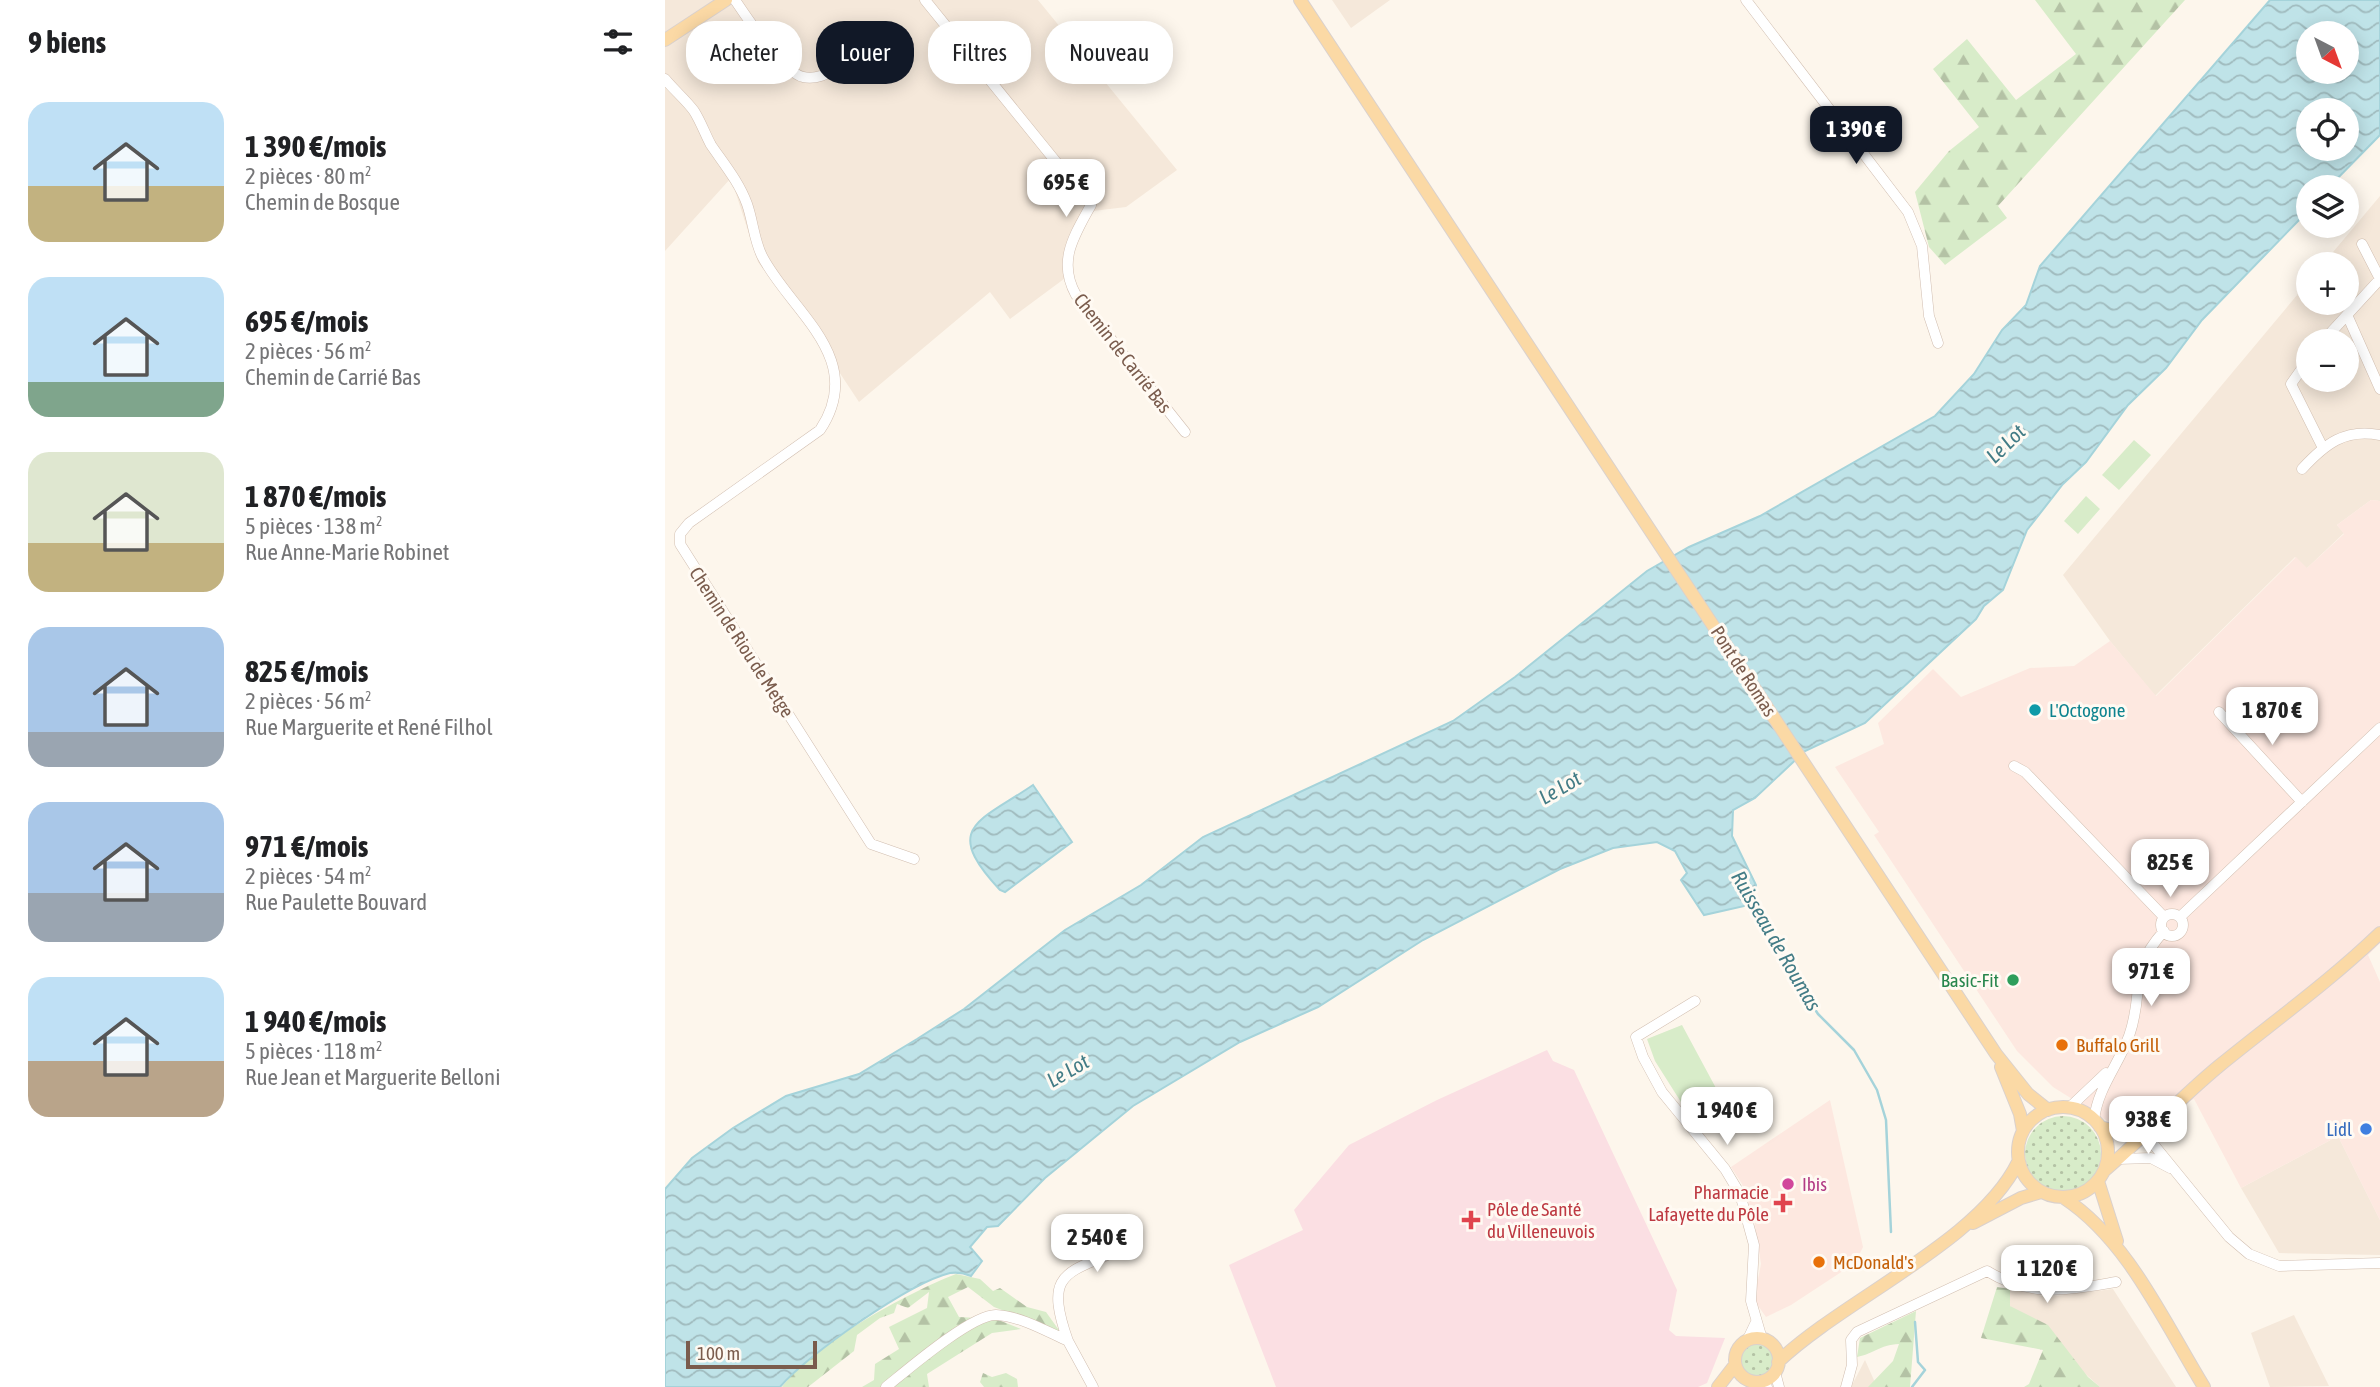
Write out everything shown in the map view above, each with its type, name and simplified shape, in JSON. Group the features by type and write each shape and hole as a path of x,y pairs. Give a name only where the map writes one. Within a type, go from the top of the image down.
{"main road":[{"path":"665,40 726,0"},
{"name":"Pont de Romas","path":"1300,0 1996,1054"},
{"path":"2064,1198 2088,1190 2144,1132 2219,1067 2318,989 2380,933"},
{"path":"1996,1054 2028,1094 2048,1110"},
{"path":"1996,1054 2020,1114 2023,1131"},
{"path":"2144,1132 2117,1134 2070,1107 2048,1110 2038,1115 2023,1131 2017,1151 2018,1162 2023,1174 2041,1192 2064,1198 2090,1215 2119,1248 2204,1387"},
{"path":"2097,1123 2108,1147 2101,1176 2119,1248"},
{"path":"1735,1387 1758,1383 1819,1329 1954,1233 1998,1194 2018,1162"},
{"path":"1954,1233 2021,1198 2041,1192"},
{"path":"1718,1387 1735,1365 1736,1353 1747,1341 1766,1342 1819,1329"},
{"path":"1766,1342 1777,1367"},
{"path":"1735,1365 1758,1383"}],"street":[{"path":"736,0 791,71 816,77"},
{"name":"Chemin de Carrié Bas","path":"925,0 1091,205 1075,234 1066,261 1067,279 1076,295 1185,432"},
{"path":"1747,0 1908,212 1922,246 1929,316 1938,343"},
{"name":"Chemin de Riou de Metge","path":"665,79 694,112 713,148 728,166 747,203 758,247 767,265 820,333 832,365 834,395 829,416 820,430 689,523 680,534 680,544 871,844 914,859"},
{"path":"2336,329 2380,279 2362,244"},
{"path":"2348,317 2380,388"},
{"path":"2296,377 2291,384 2322,446"},
{"path":"2302,469 2322,446 2359,431 2380,435"},
{"path":"2220,712 2302,802"},
{"path":"2180,917 2380,728"},
{"path":"2014,766 2025,772 2164,917"},
{"path":"2174,914 2180,917 2183,927 2179,933 2170,935 2164,932 2164,917 2174,914"},
{"path":"2097,1123 2099,1094 2129,1037 2140,965 2147,950 2164,932"},
{"path":"1695,1001 1636,1037 1662,1092 1725,1169 1740,1194 1753,1245 1751,1301 1756,1322 1766,1342"},
{"path":"2070,1107 2111,1068"},
{"path":"2144,1132 2229,1237 2258,1259 2279,1266 2380,1262"},
{"path":"2118,1159 2151,1158 2180,1174"},
{"path":"1093,1387 1068,1341 1057,1302 1062,1282 1076,1266 1123,1248 1127,1241 1124,1235"},
{"path":"1846,1387 1853,1365 1851,1340 1857,1332 1987,1271 2020,1288 2037,1290 2116,1282"},
{"path":"886,1387 983,1317 1010,1317 1068,1341"},
{"path":"1747,1341 1756,1322"},
{"path":"1777,1367 1779,1387"}],"shaded area":[{"path":"665,0 1038,0 1055,21 1045,21 1045,84 1107,84 1177,170 1126,207 1093,211 1073,246 1072,273 1010,319 990,292 859,402 808,325 758,262 731,178 665,251"},
{"path":"1332,0 1390,0 1351,28"},
{"path":"2380,196 2380,501 2371,500 2337,525 2344,533 2306,569 2295,557 2155,696 2110,641 2063,575 2296,296 2296,315 2359,315 2359,252 2333,252 2345,238 2359,238 2359,221"},
{"path":"2371,500 2380,501 2380,943 2368,955 2380,982 2380,1220 2338,1136 2241,1188 2194,1099 2137,1126 2109,1122 2053,1087 2017,1051 1874,835 1879,832 1835,767 1884,744 1878,723 1933,669 1961,697 2030,668 2074,666 2110,641 2156,696 2296,557 2307,568 2344,534 2337,525"},
{"name":"Pôle de Santé du Villeneuvois","path":"1547,1050 1553,1061 1574,1070 1677,1290 1669,1330 1676,1336 1725,1338 1707,1383 1698,1387 1276,1387 1229,1265 1303,1230 1294,1210 1349,1145 1437,1100"},
{"path":"1830,1100 1863,1247 1855,1263 1791,1305 1766,1317 1754,1300 1761,1264 1754,1219 1742,1184 1731,1167"},
{"path":"2338,1136 2380,1220 2380,1255 2279,1253 2241,1188"},
{"path":"2010,1289 2048,1297 2113,1289 2176,1387 2100,1387 2010,1306"},
{"path":"2294,1315 2329,1386 2270,1387 2251,1333"},
{"path":"1865,1360 1877,1387 1851,1387"}],"green space":[{"path":"2035,0 2185,0 1998,206 2007,218 1945,265 1929,247 1915,192 1949,151 1979,127 1933,69 1967,39 2016,100 2076,54"},
{"path":"2134,440 2151,455 2119,490 2102,475"},
{"path":"2086,496 2100,509 2078,534 2064,521"},
{"path":"1682,1025 1717,1090 1686,1110 1655,1061 1647,1039"},
{"path":"2063,1116 2077,1119 2090,1127 2098,1140 2101,1154 2098,1168 2090,1181 2077,1189 2063,1192 2049,1189 2036,1181 2028,1168 2025,1154 2028,1140 2036,1127 2049,1119"},
{"path":"956,1274 980,1279 993,1291 1000,1288 1027,1307 1046,1312 1061,1333 994,1307 968,1287 948,1297 959,1317 996,1319 1021,1329 992,1333 927,1374 929,1387 862,1387 874,1380 875,1364 899,1349 889,1327 927,1308 929,1292 908,1308 897,1304 894,1313 880,1318 857,1335 854,1351 808,1387 782,1387 797,1370 838,1337 887,1307"},
{"path":"1997,1287 2010,1289 2010,1306 2048,1325 2088,1377 2100,1387 2024,1387 2029,1384 2043,1350 1981,1338"},
{"path":"1916,1311 1910,1387 1868,1387 1893,1361 1899,1344 1857,1357 1860,1338"},
{"path":"1757,1344 1768,1349 1773,1360 1768,1371 1757,1376 1746,1371 1741,1360 1746,1349"},
{"path":"983,1373 992,1377 1006,1373 1017,1379 1018,1387 984,1387 980,1382"}],"water":[{"name":"Le Lot","path":"2270,0 2380,0 2380,135 2359,156 2359,98 2296,98 2296,161 2354,161 2341,175 2296,175 2296,223 2202,320 2166,368 2128,405 2086,462 2063,484 2027,530 2003,590 1984,606 1976,619 1865,723 1805,751 1755,798 1733,810 1732,836 1756,885 1749,905 1704,915 1681,880 1687,873 1675,851 1657,842 1613,848 1560,869 1423,940 1318,1007 1240,1042 1133,1106 1045,1178 998,1226 987,1227 970,1247 982,1261 971,1276 950,1273 932,1279 885,1305 812,1357 780,1387 665,1387 665,1189 692,1158 733,1128 786,1096 859,1074 917,1039 964,1009 1065,930 1141,885 1203,837 1453,721 1515,677 1647,571 1689,547 1760,516 1935,416 1974,374 2002,330 2026,305 2040,266"},
{"path":"1033,785 1072,842 1005,892 1000,890 982,869 970,839 974,828 983,818"}],"waterway":[{"name":"Ruisseau de Roumas","path":"1751,894 1799,985 1818,1014 1854,1050 1877,1090 1886,1120 1891,1232"},
{"name":"Ruisseau de Roumas","path":"1912,1387 1925,1370 1918,1362 1915,1322"}],"place":[{"name":"L'Octogone","path":"2035,710"},
{"name":"Basic-Fit","path":"2013,980"},
{"name":"Buffalo Grill","path":"2062,1045"},
{"name":"Lidl","path":"2366,1129"},
{"name":"Ibis","path":"1788,1184"},
{"name":"Pharmacie Lafayette du Pôle","path":"1783,1203"},
{"name":"Pôle de Santé du Villeneuvois","path":"1471,1220"},
{"name":"McDonald's","path":"1819,1262"}]}
